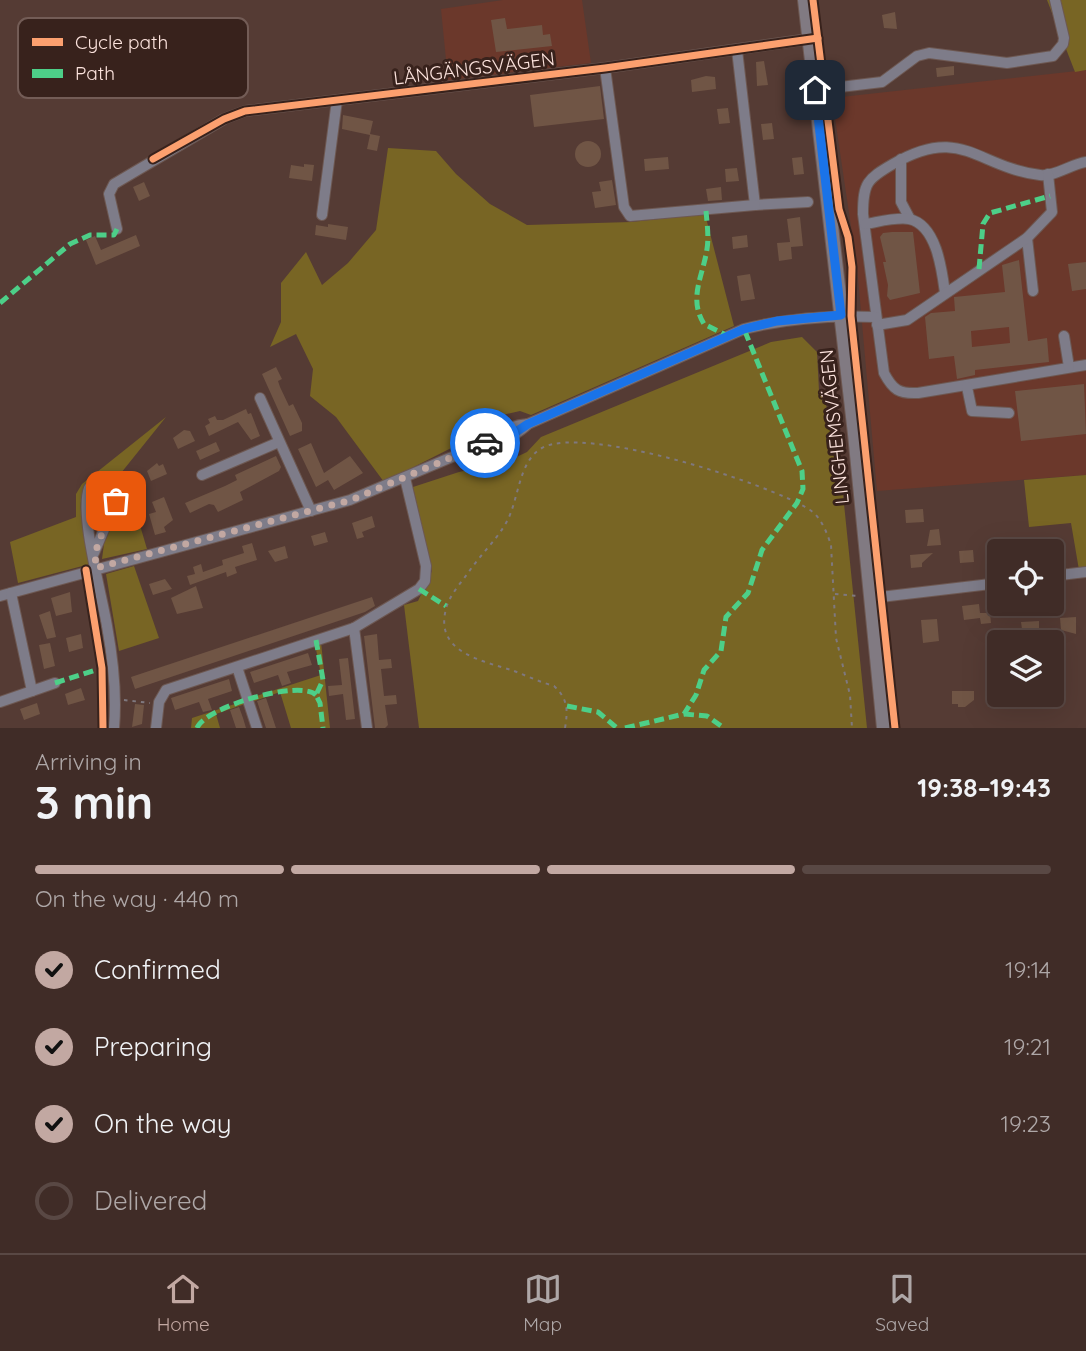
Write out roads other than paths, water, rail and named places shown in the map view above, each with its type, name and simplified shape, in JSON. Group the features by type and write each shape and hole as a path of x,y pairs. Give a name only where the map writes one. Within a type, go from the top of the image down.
{"main road":[{"name":"LINGHEMSVÄGEN","path":"805,0 884,728"}],"street":[{"path":"815,90 882,82 917,56 929,53 1007,62 1053,55 1060,49 1064,38 1055,0"},
{"name":"LÅNGÄNGSVÄGEN","path":"117,229 110,188 123,176 234,114 606,68 809,39"},
{"path":"737,50 755,205"},
{"path":"606,68 624,206 630,216 808,202"},
{"path":"321,215 337,100"},
{"path":"1086,162 1048,174 1024,172 962,149 938,145 901,159 872,176 863,192 876,321 884,373 891,387 902,394 967,387 1086,365"},
{"path":"901,159 901,202 910,219 923,228 937,251 944,293"},
{"path":"32,691 5,594 351,500 490,441 502,441 528,424 744,329 777,321 841,315 876,321 907,320 1027,238 1052,212 1048,174"},
{"path":"865,224 910,219"},
{"path":"1027,238 1033,291"},
{"path":"1064,336 1069,367"},
{"path":"967,387 972,411 1009,413"},
{"path":"260,398 311,511"},
{"path":"202,475 279,442"},
{"path":"156,728 159,702 166,690 354,628 412,596 425,581 426,566 404,478"},
{"path":"94,553 116,501 116,493 105,483 89,488 86,496 96,568 111,652 114,728"},
{"path":"1064,575 1086,572"},
{"path":"872,598 987,584"},
{"path":"354,628 367,728"},
{"path":"237,667 257,728"},
{"path":"0,702 55,683"}]}
